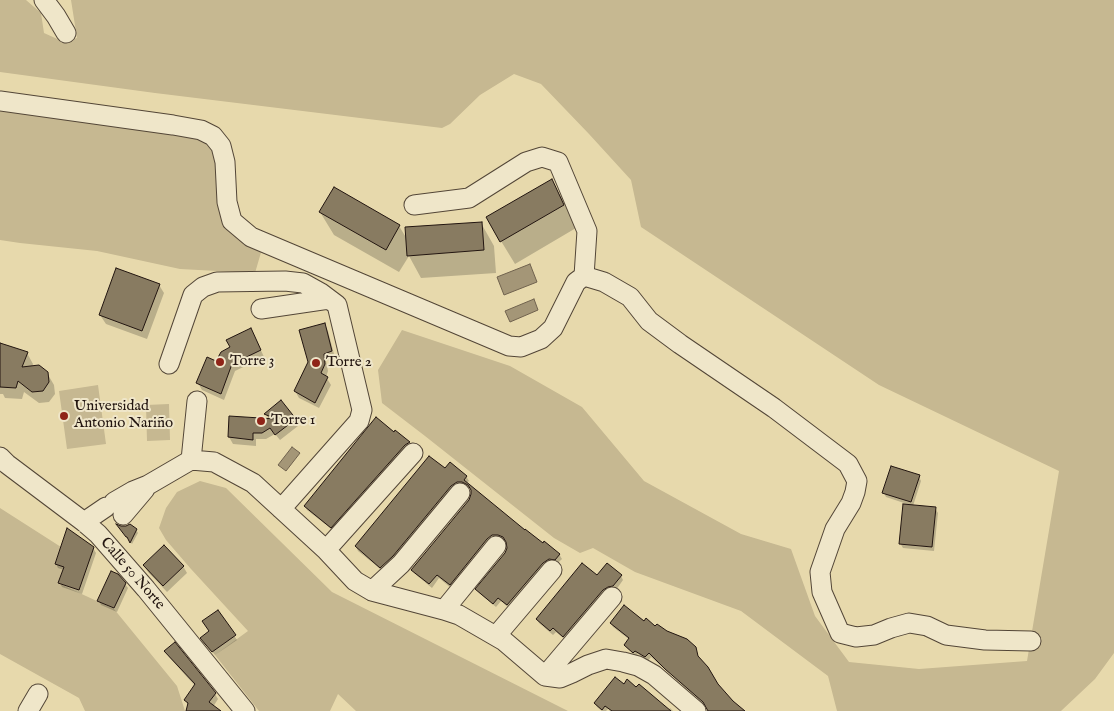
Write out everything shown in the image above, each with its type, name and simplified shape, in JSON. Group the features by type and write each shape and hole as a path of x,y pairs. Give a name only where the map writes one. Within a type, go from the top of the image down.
{"street":[{"path":"44,0 66,33"},
{"path":"0,101 201,130 213,136 221,146 225,162 226,202 232,221 251,238 509,346 521,347 541,339 553,328 576,282 584,276 587,231 558,162 542,157 526,162 470,198 414,205"},
{"path":"584,276 604,282 630,297 649,321 774,408 848,464 857,481 856,492 835,529 820,572 822,592 840,633 856,638 874,636 891,628 909,623 927,626 946,635 985,640 1031,641"},
{"path":"169,364 193,295 203,287 217,282 303,282 337,305 362,410 359,422 281,509"},
{"path":"261,309 329,298"},
{"path":"191,460 197,401"},
{"path":"326,550 414,452"},
{"name":"Calle 50 Norte","path":"0,457 91,528 146,589 245,711"},
{"path":"91,528 148,485 191,460 214,462 253,483 326,550 355,581 372,591 459,615 504,641 545,676 560,678 606,659 638,666 654,675 696,711"},
{"path":"372,591 401,564 460,494"},
{"path":"444,610 496,546"},
{"path":"496,636 552,570"},
{"path":"545,676 612,596"},
{"path":"28,711 38,694"}],"shaded area":[{"path":"0,0 26,0 41,13 44,33 64,42 77,38 71,0 1114,0 1114,653 1095,679 1061,711 837,711 828,676 741,611 635,572 593,548 580,553 554,538 382,403 378,370 402,330 510,366 582,407 644,481 741,534 791,549 815,616 849,662 919,669 1027,661 1059,471 879,385 641,227 631,180 541,84 514,74 480,95 450,124 442,128 0,72"},
{"path":"0,108 197,138 209,143 215,154 219,209 227,229 239,240 262,249 255,273 180,269 97,251 0,240"},
{"path":"530,264 537,282 504,295 497,277"},
{"path":"534,299 538,310 510,322 505,311"},
{"path":"98,385 106,444 67,449 59,391"},
{"path":"169,404 170,440 147,441 146,405"},
{"path":"292,447 300,453 286,471 278,465"},
{"path":"200,481 226,488 332,592 568,711 356,711 338,694 330,711 259,711 215,655 248,631 191,569 166,540 159,528 166,508 177,492"},
{"path":"0,508 61,547 55,563 64,567 58,583 114,609 177,686 185,711 85,711 79,698 0,654"}],"building":[{"path":"552,179 564,205 500,242 486,217"},
{"path":"334,187 400,225 386,250 319,212"},
{"path":"482,222 484,250 407,256 405,227"},
{"path":"116,268 160,284 142,331 99,315"},
{"name":"Torre 2","path":"325,323 332,351 324,354 325,364 321,373 328,377 315,403 294,391 308,362 299,330"},
{"name":"Torre 3","path":"251,328 261,350 232,364 221,394 196,383 207,357 216,361 221,352 230,347 226,340"},
{"path":"0,343 28,352 22,367 39,365 48,372 49,382 43,391 32,392 18,381 16,388 0,387"},
{"name":"Torre 1","path":"281,400 296,419 275,435 270,428 262,433 253,433 253,440 228,437 229,416 276,419 264,414"},
{"path":"376,417 410,442 405,445 331,528 304,506"},
{"path":"429,456 445,468 450,462 467,476 464,480 525,530 543,543 544,541 560,554 555,560 549,559 543,563 507,605 498,598 493,604 475,589 505,553 507,548 506,542 503,537 498,535 492,535 487,539 450,585 437,575 429,584 411,570 469,500 471,490 468,485 462,482 457,482 451,486 393,556 380,568 355,546"},
{"path":"891,466 920,475 911,502 882,493"},
{"path":"903,504 936,507 932,547 899,544"},
{"path":"116,524 126,526 130,524 137,529 130,543 127,537"},
{"path":"67,528 94,547 79,590 58,583 64,567 55,564"},
{"path":"164,545 184,566 163,586 143,565"},
{"path":"582,563 597,575 607,563 622,575 613,586 603,590 563,637 553,628 550,631 536,619"},
{"path":"111,571 118,574 126,583 114,608 97,601"},
{"path":"624,605 644,621 646,618 655,626 657,624 667,631 687,639 696,647 698,656 708,667 718,684 745,711 708,711 703,702 649,653 645,657 635,651 633,653 624,645 629,638 610,623"},
{"path":"218,610 236,635 212,652 200,638 209,631 202,621"},
{"path":"175,642 216,693 209,702 221,711 186,711 188,703 184,700 195,684 164,651"},
{"path":"615,677 624,684 627,679 636,687 639,684 671,711 612,711 605,706 602,710 594,703"}],"place":[{"name":"Torre 3","path":"220,362"},
{"name":"Torre 2","path":"316,363"},
{"name":"Universidad Antonio Nariño","path":"64,416"},
{"name":"Torre 1","path":"261,421"}]}
